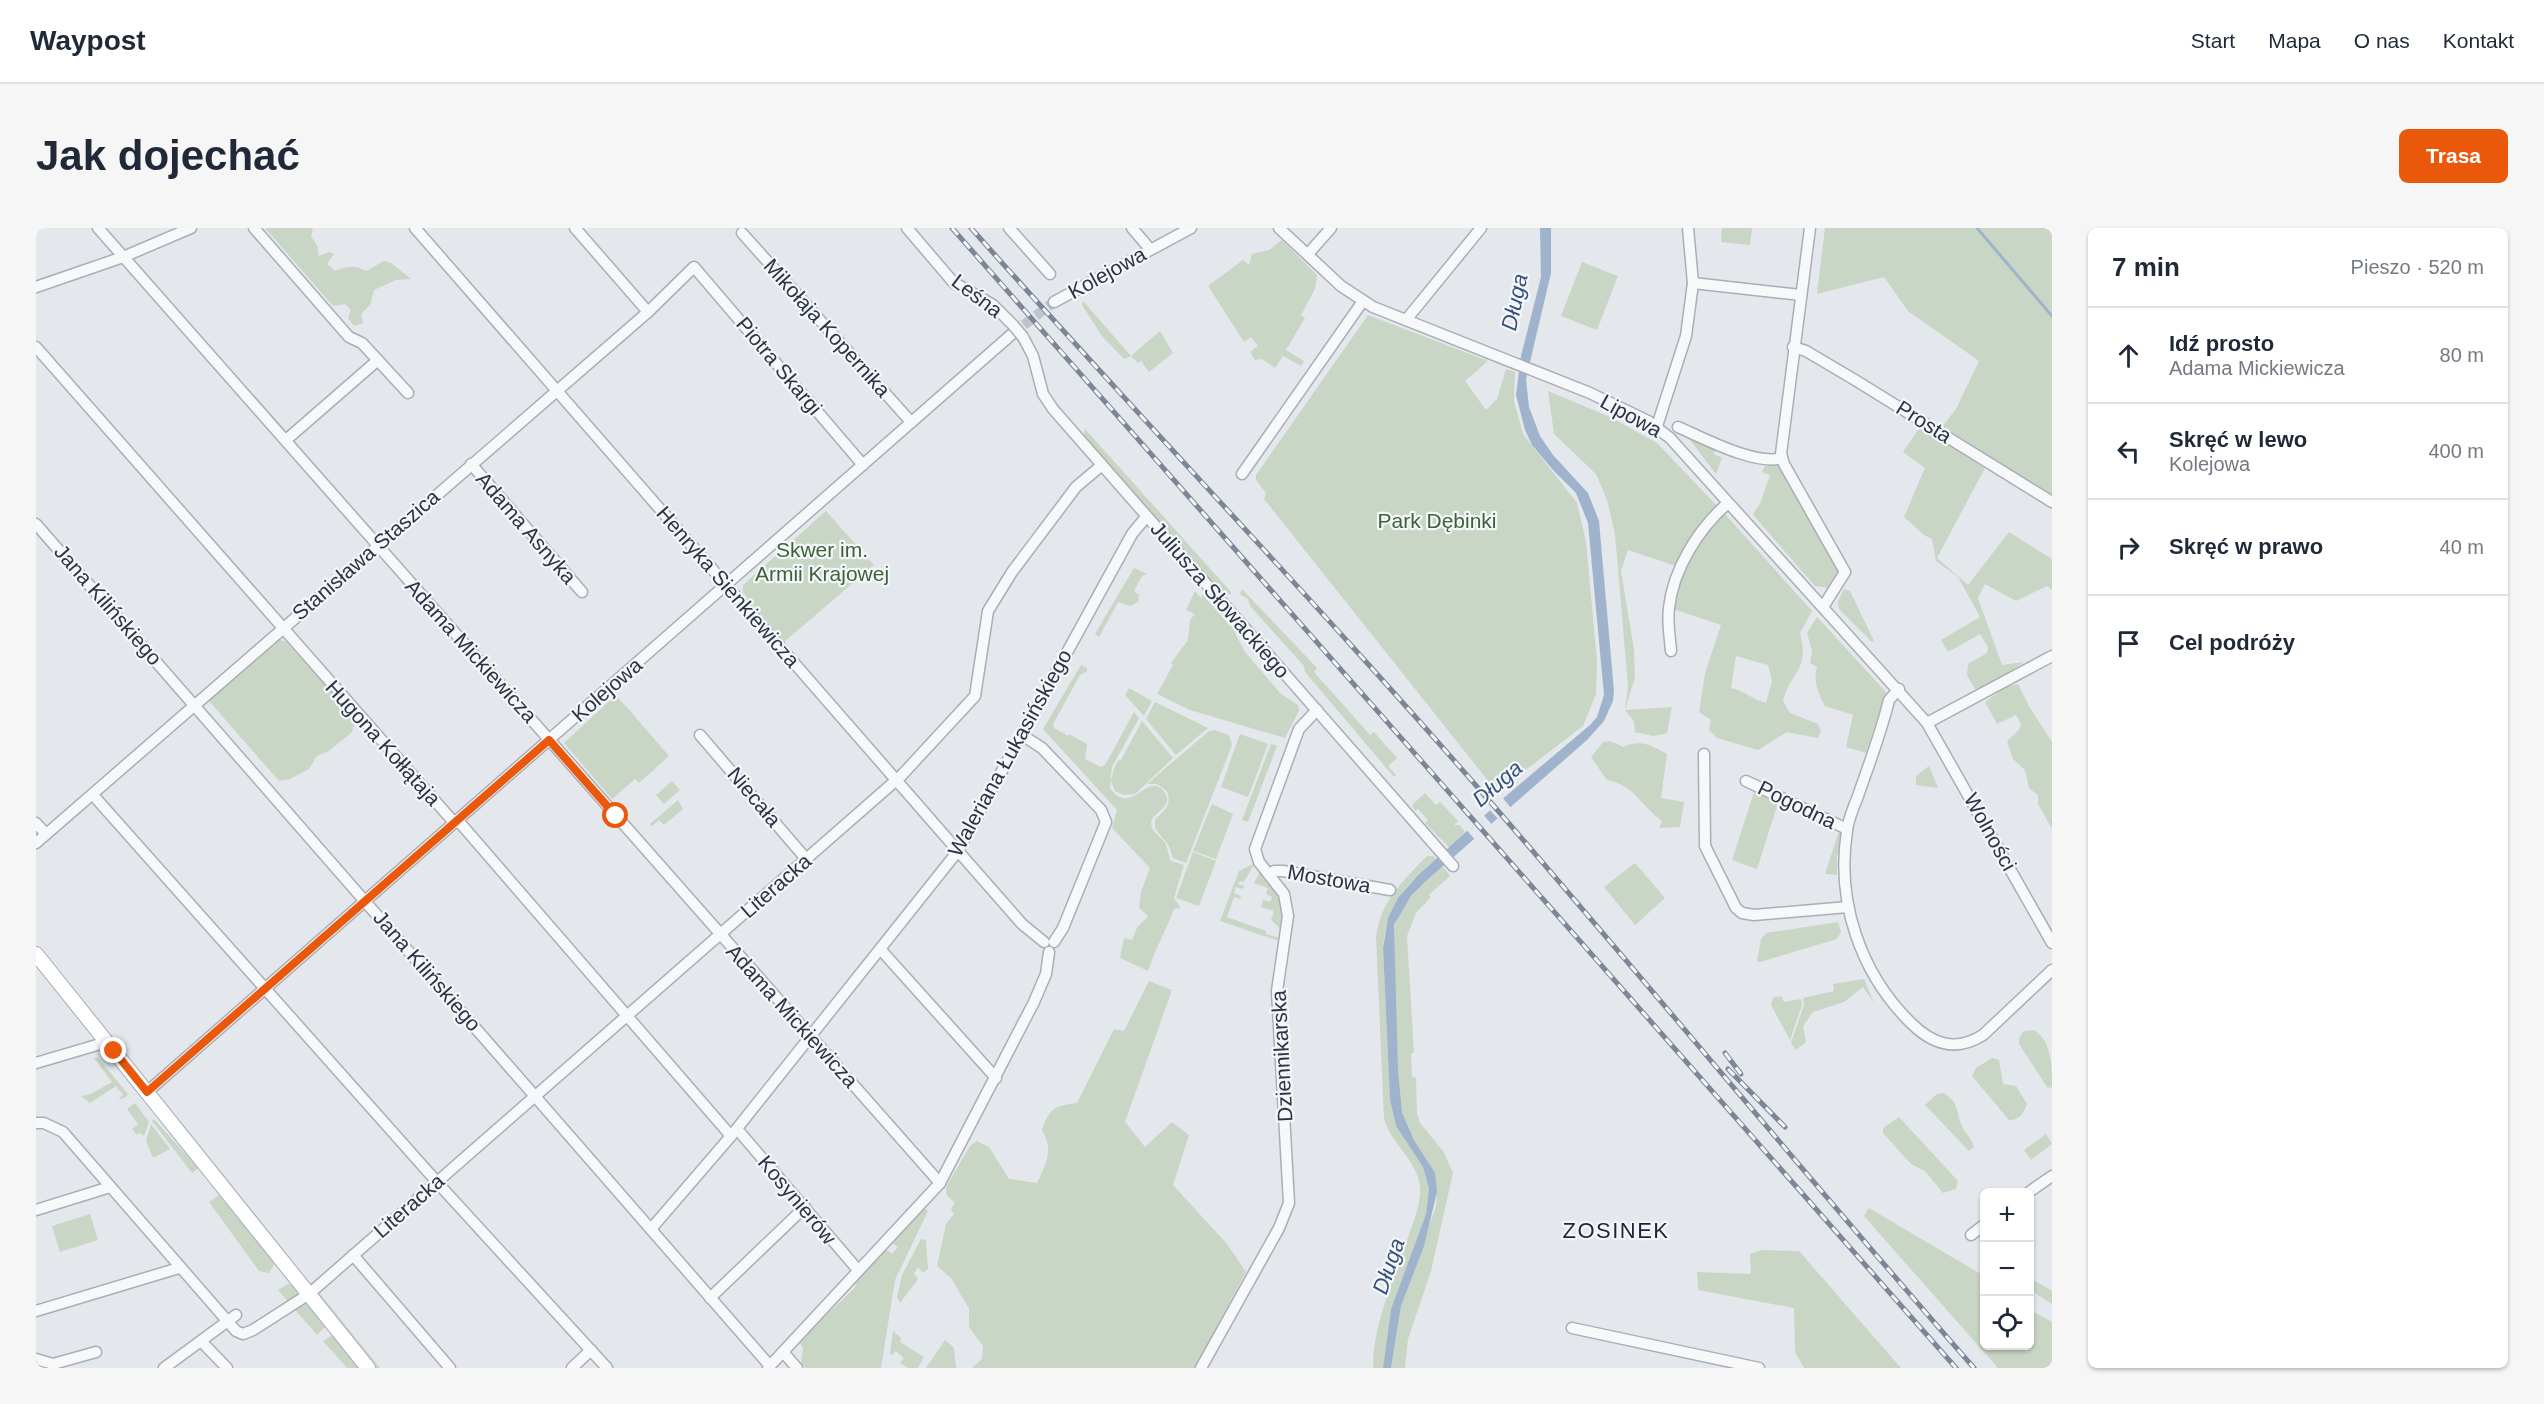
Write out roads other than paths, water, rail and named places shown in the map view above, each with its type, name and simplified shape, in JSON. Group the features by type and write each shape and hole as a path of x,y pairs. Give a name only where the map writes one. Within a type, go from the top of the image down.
{"main road":[{"path":"36,954 368,1368"}],"street":[{"name":"Adama Mickiewicza","path":"98,228 940,1182"},
{"path":"36,287 123,257 191,228"},
{"path":"254,228 349,337 362,343 408,393"},
{"name":"Henryka Sienkiewicza","path":"415,228 1019,921 1049,945"},
{"path":"575,228 648,312"},
{"name":"Leśna","path":"907,228 953,282 993,305 1016,332"},
{"path":"1009,228 1050,274"},
{"path":"1132,228 1150,249"},
{"name":"Kolejowa","path":"1054,302 1191,228"},
{"path":"1308,255 1331,228"},
{"path":"1406,320 1481,228"},
{"path":"1658,426 1686,336 1693,283 1688,228"},
{"path":"1810,228 1793,347 1782,459 1845,572 1823,607"},
{"name":"Lipowa","path":"1284,230 1341,286 1364,301 1540,373 1658,426 1899,689 1927,723"},
{"name":"Mikołaja Kopernika","path":"742,233 911,422"},
{"name":"Stanisława Staszica","path":"36,843 196,706 556,389 648,312 694,267"},
{"name":"Piotra Skargi","path":"694,267 863,465"},
{"path":"1693,283 1801,295"},
{"path":"1242,474 1364,301"},
{"name":"Kolejowa","path":"147,1092 1016,332"},
{"name":"Juliusza Słowackiego","path":"1016,332 1033,356 1043,394 1053,409 1453,866"},
{"name":"Hugona Kołłątaja","path":"36,347 451,819 456,821 625,1017 734,1133"},
{"name":"Prosta","path":"1793,347 1855,380 2052,502"},
{"path":"286,440 378,360"},
{"path":"1678,428 1742,453 1772,460 1782,459"},
{"name":"Adama Asnyka","path":"471,464 582,592"},
{"name":"Literacka","path":"232,1319 236,1331 243,1334 309,1294 896,780 975,696 988,611 1012,572 1076,487 1102,465"},
{"path":"1671,651 1669,608 1680,567 1715,515 1728,503"},
{"name":"Waleriana Łukasińskiego","path":"651,1229 734,1133 809,1035 958,851 1132,534 1146,517"},
{"name":"Jana Kilińskiego","path":"36,524 537,1095 769,1367"},
{"path":"1927,723 2052,656"},
{"path":"1899,689 1889,700 1847,829 1845,876 1848,907 1856,937 1872,973 1888,999 1913,1026 1943,1045 1971,1043 1983,1035 2052,970"},
{"name":"Dziennikarska","path":"1201,1368 1279,1228 1289,1203 1277,991 1288,916 1284,894 1257,858 1256,846 1299,729 1317,710"},
{"name":"Wolności","path":"1927,723 2050,936"},
{"name":"Niecała","path":"700,735 807,860"},
{"path":"769,1367 940,1182 996,1078 1043,981 1049,945 1063,928 1106,822 1101,810 1042,748 1022,735"},
{"path":"1704,754 1705,846 1736,908 1742,913 1754,915 1848,907"},
{"name":"Pogodna","path":"1746,781 1847,829"},
{"path":"93,795 437,1182 608,1368"},
{"path":"36,823 46,834"},
{"name":"Mostowa","path":"1269,874 1284,871 1390,890"},
{"path":"880,950 996,1078"},
{"path":"36,1063 107,1042"},
{"path":"36,1123 63,1132 179,1268 232,1319 164,1368"},
{"name":"Kosynierów","path":"734,1133 805,1207 818,1226 858,1270"},
{"path":"2034,1189 2052,1176"},
{"path":"36,1210 110,1187"},
{"path":"710,1298 805,1207"},
{"path":"1971,1235 1980,1228"},
{"path":"353,1255 450,1368"},
{"path":"36,1311 179,1268"},
{"path":"1572,1328 1758,1368"},
{"path":"201,1341 227,1368"},
{"path":"572,1368 591,1350"},
{"path":"36,1359 53,1364 96,1352"},
{"path":"783,1352 797,1368"}],"water":[{"path":"1540,228 1551,228 1551,273 1526,379 1529,407 1540,436 1553,455 1588,493 1599,521 1613,701 1604,721 1587,740 1425,882 1411,896 1394,925 1398,1071 1402,1113 1414,1140 1435,1173 1437,1192 1424,1246 1401,1306 1391,1368 1383,1368 1391,1309 1426,1214 1429,1189 1423,1167 1396,1126 1390,1100 1383,948 1388,918 1398,898 1418,875 1590,725 1597,717 1604,695 1588,523 1576,493 1532,445 1525,430 1516,395 1521,356 1541,277"}],"waterway":[{"path":"1977,228 2052,316"}],"tunnel":[{"path":"1012,334 1054,302"}],"railway":[{"path":"952,228 1956,1368"},
{"path":"971,228 1429,732 1974,1368"},
{"path":"1725,1053 1741,1074"},
{"path":"1728,1069 1785,1127"}],"district":[{"name":"ZOSINEK","path":"1616,1230"}],"water label":[{"name":"Długa","path":"1514,302"},
{"name":"Długa","path":"1497,783"},
{"name":"Długa","path":"1388,1266"}],"park label":[{"name":"Park Dębinki","path":"1437,521"},
{"name":"Skwer im. Armii Krajowej","path":"822,562"}]}
